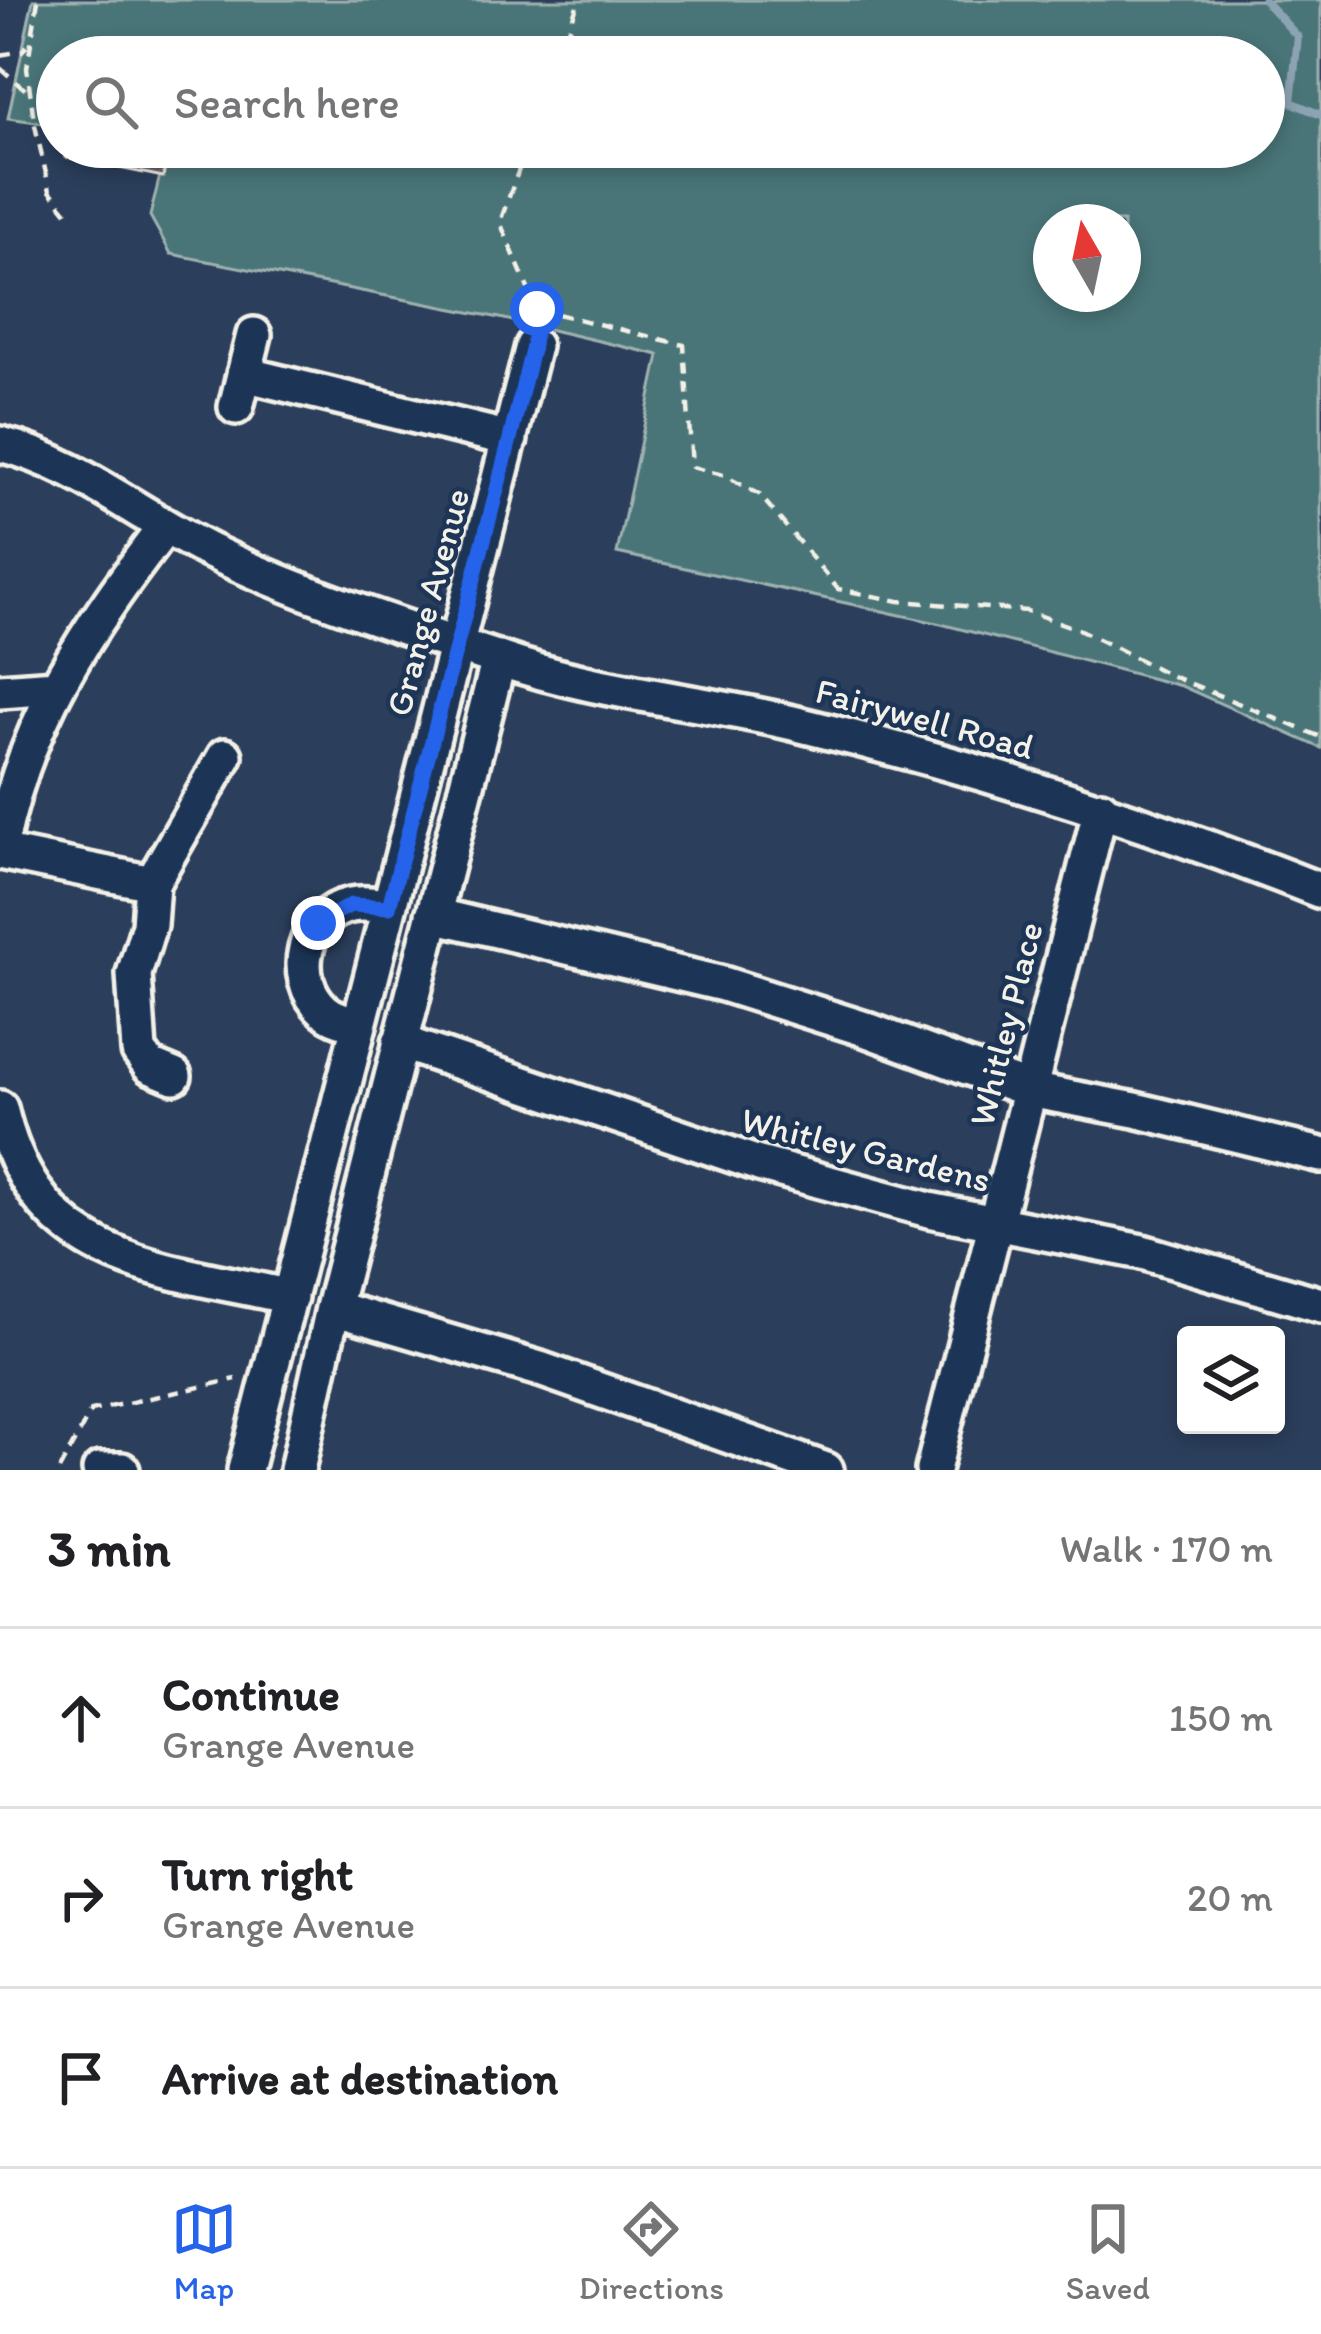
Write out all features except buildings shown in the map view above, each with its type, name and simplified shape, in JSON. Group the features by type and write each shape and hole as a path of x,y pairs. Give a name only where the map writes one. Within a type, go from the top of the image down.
{"street":[{"path":"254,334 240,391 510,439"},
{"name":"Grange Avenue","path":"244,1470 533,346"},
{"name":"Fairywell Road","path":"0,444 88,478 165,526 279,583 499,659 582,682 744,712 912,752 1101,808 1321,891"},
{"path":"152,883 2,835 56,687 95,619 165,526"},
{"path":"297,1470 333,1308 499,659"},
{"path":"0,691 56,687"},
{"path":"174,1076 150,1066 141,1056 134,974 149,925 152,883 225,757"},
{"name":"Whitley Place","path":"933,1470 1101,808"},
{"path":"399,1048 357,1033 334,1017 318,1004 305,976 306,946 318,923 340,909 392,892 723,984 862,1028 1029,1090 1321,1154"},
{"name":"Whitley Gardens","path":"399,1048 758,1164 873,1196 1142,1252 1321,1305"},
{"path":"0,1108 15,1159 31,1186 55,1216 91,1244 132,1261 290,1297"},
{"path":"298,1263 342,1274"},
{"path":"333,1308 539,1369 826,1470"},
{"path":"281,1330 325,1342"},
{"path":"100,1470 122,1470"}],"path":[{"path":"36,124 27,68 38,0"},
{"path":"566,36 579,0"},
{"path":"0,55 22,52 31,42"},
{"path":"0,68 30,95"},
{"path":"45,168 50,191 67,212"},
{"path":"519,168 500,222 537,309 533,346"},
{"path":"537,309 685,345 692,467 759,494 838,589 899,601 1027,611 1321,737"},
{"path":"59,1470 91,1411 250,1376 268,1379"}],"green space":[{"path":"33,0 1321,0 1321,748 1181,686 937,623 617,553 659,355 500,318 171,254 150,216 162,168 1285,168 1285,36 36,36 36,122 8,118"}],"waterway":[{"path":"1264,0 1298,37 1291,102 1321,115"}],"route":[{"path":"318,923 351,905 389,907 510,439 533,346 537,309"}]}
